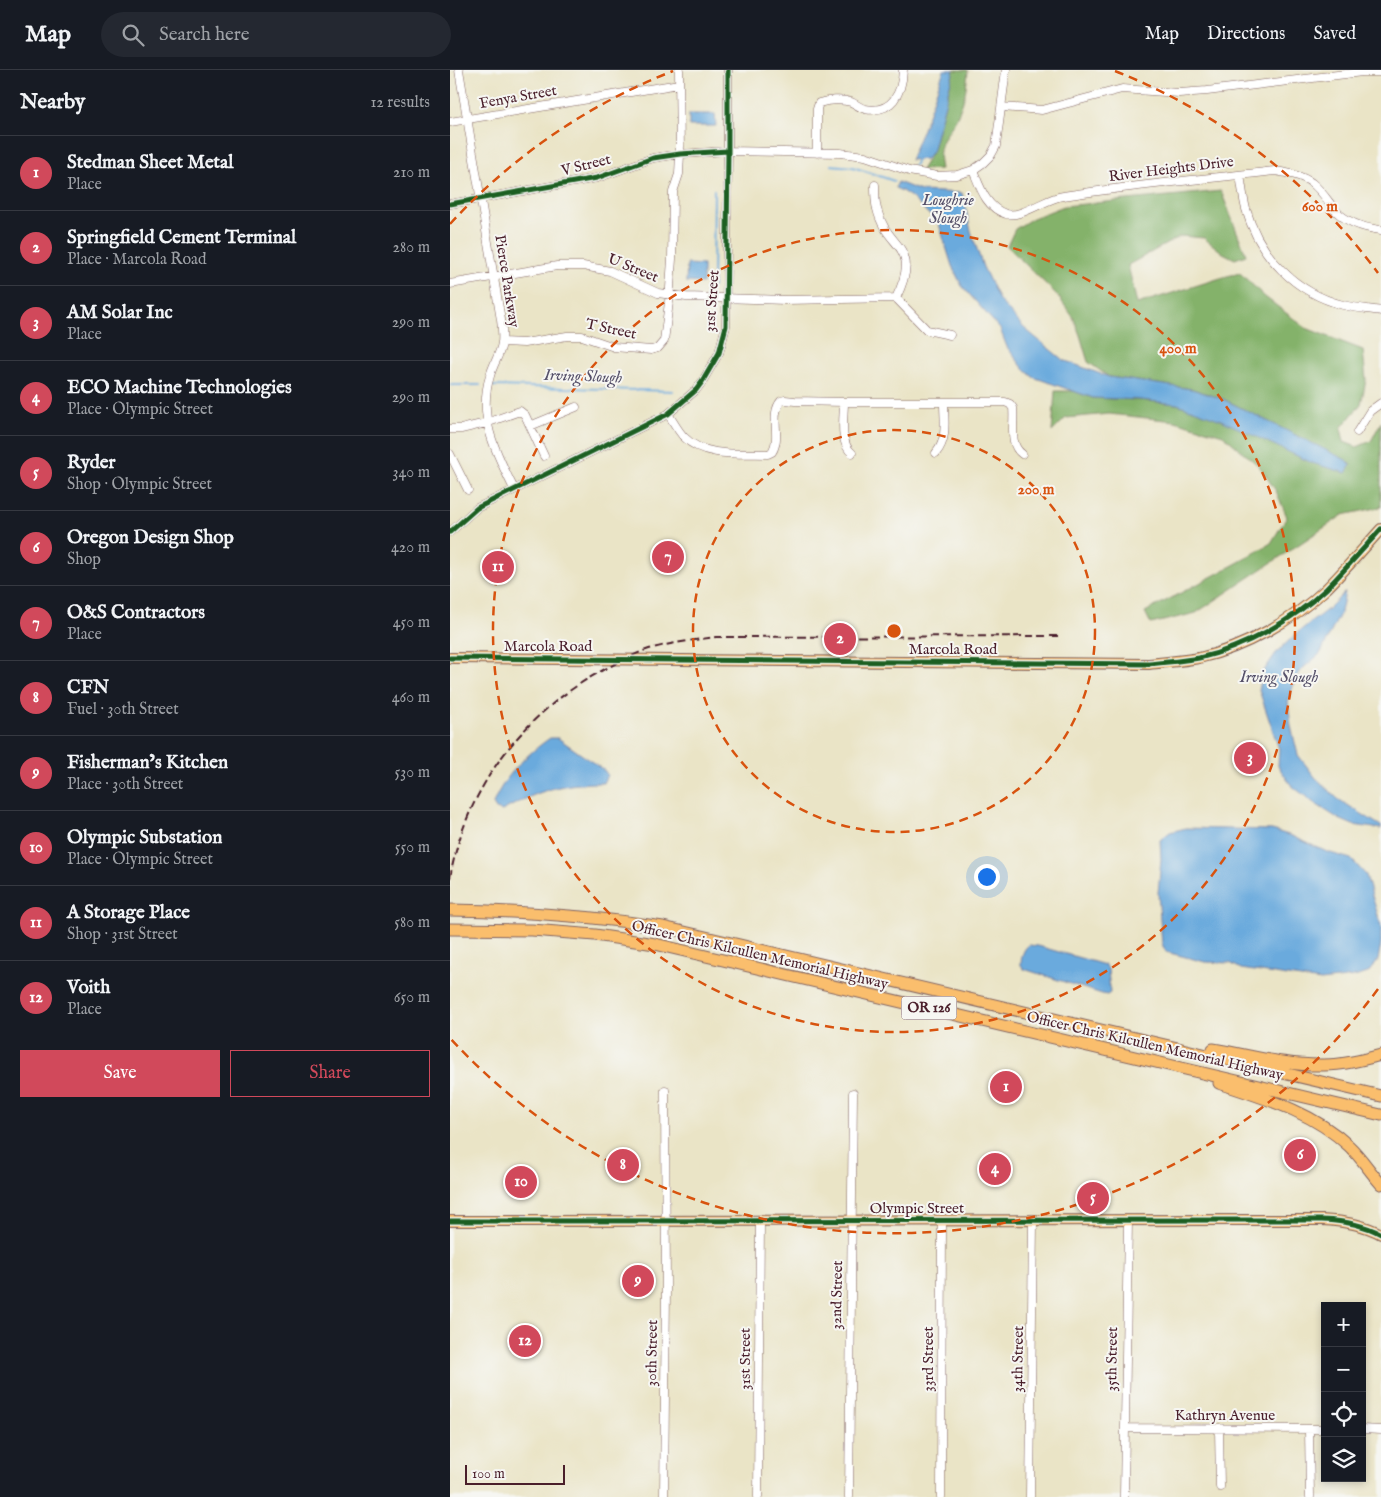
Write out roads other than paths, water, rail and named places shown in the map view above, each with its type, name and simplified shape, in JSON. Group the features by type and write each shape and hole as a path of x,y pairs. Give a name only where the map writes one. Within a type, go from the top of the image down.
{"highway":[{"name":"Officer Chris Kilcullen Memorial Highway","path":"450,910 540,913 604,918 663,927 1381,1096"},
{"name":"Officer Chris Kilcullen Memorial Highway","path":"450,929 532,930 595,935 655,944 1381,1115"},
{"path":"1124,1036 1302,1064 1346,1063 1381,1055"},
{"path":"1146,1059 1283,1105 1312,1119 1349,1146 1381,1184"}],"main road":[{"name":"Marcola Road","path":"450,658 1149,664 1199,658 1227,649 1268,631 1299,612 1326,588 1381,529"},
{"name":"Olympic Street","path":"450,1221 1337,1221 1364,1227 1381,1234"}],"street":[{"name":"Pierce Parkway","path":"459,70 501,320 502,342 487,387 486,423 493,446 514,489"},
{"name":"T Street","path":"502,342 524,343 567,336 582,336 614,347 651,350 658,348 664,340 670,294 673,192 679,174 679,70"},
{"name":"31st Street","path":"450,532 477,508 668,414 696,390 719,353 726,326 727,299 728,70"},
{"path":"817,153 817,109 819,103 825,101 850,102 862,108 872,110 884,107 894,100 900,92 903,70"},
{"path":"972,170 991,156 996,146 1006,70"},
{"path":"1002,107 1042,110 1122,89 1179,93 1362,72 1381,72"},
{"name":"Fenya Street","path":"450,122 679,84"},
{"name":"V Street","path":"450,204 597,178 653,158 680,154 728,152 817,153 865,156 922,174 957,175 972,170"},
{"name":"River Heights Drive","path":"972,170 984,197 995,209 1007,214 1022,212 1060,196 1275,171 1294,174 1312,183 1337,212 1351,223 1381,230"},
{"path":"1240,175 1246,210 1255,232 1273,261 1286,275 1303,288 1322,297 1342,304 1381,311"},
{"path":"875,185 877,209 884,226 905,254 907,264 902,286 896,298 927,330 950,335"},
{"name":"U Street","path":"450,284 557,266 591,267 617,274 658,293 694,298 830,300 896,298"},
{"path":"668,414 684,438 698,447 719,452 768,454 772,452 775,445 776,409 781,401 785,400 1005,402 1013,408 1014,443 1015,448 1022,454"},
{"path":"844,402 844,439 846,446 852,453"},
{"path":"936,453 944,437 944,402"},
{"path":"1357,432 1370,410 1381,403"},
{"path":"530,426 576,407"},
{"path":"450,429 460,429 486,423 520,411 525,415 544,456"},
{"path":"450,454 453,469 468,490"},
{"name":"30th Street","path":"664,1497 665,1090"},
{"name":"32nd Street","path":"849,1497 853,1093"},
{"name":"35th Street","path":"1124,1497 1128,1220"},
{"name":"31st Street","path":"758,1497 760,1221"},
{"name":"33rd Street","path":"941,1497 942,1221"},
{"name":"34th Street","path":"1030,1497 1033,1221"},
{"name":"Kathryn Avenue","path":"1125,1428 1321,1429"},
{"path":"1220,1428 1220,1487"},
{"path":"1309,1429 1310,1497"},
{"path":"1366,1429 1381,1430"}],"water":[{"name":"Loughrie Slough","path":"944,70 954,70 932,152 926,159 910,160 923,129"},
{"path":"689,114 715,114 716,126 689,126"},
{"name":"Loughrie Slough","path":"898,182 921,191 962,193 971,231 983,267 999,300 1024,328 1063,360 1109,377 1192,389 1223,399 1346,460 1351,465 1346,473 1312,463 1221,420 1177,404 1093,398 1033,377 1024,369 1007,347 1000,329 962,286 952,266 939,224 911,197 895,188"},
{"path":"687,264 703,265 703,283 686,282"},
{"name":"Irving Slough","path":"1345,592 1341,612 1320,654 1302,669 1295,680 1288,702 1291,726 1298,755 1315,777 1338,799 1381,826 1381,829 1353,825 1339,819 1291,785 1278,766 1279,749 1259,690 1263,672 1276,653"},
{"path":"550,738 558,738 605,771 607,775 603,783 562,786 539,793 502,811 496,809 493,804 503,784 525,758"},
{"path":"1186,828 1272,830 1292,836 1327,852 1351,859 1366,875 1381,926 1378,960 1368,973 1354,977 1321,981 1241,969 1230,963 1205,962 1166,952 1162,944 1158,893 1161,859 1160,840 1170,832"},
{"path":"1029,945 1105,965 1108,969 1110,993 1107,995 1102,994 1024,969 1021,965 1022,957"}],"waterway":[{"path":"914,166 918,157"},
{"path":"831,165 853,167 894,181"},
{"path":"713,287 714,190"},
{"name":"Irving Slough","path":"450,385 480,385"},
{"name":"Irving Slough","path":"493,386 673,391"}],"railway":[{"path":"450,878 458,844 470,812 486,781 505,753 527,727 553,704 581,683 639,652 666,645 716,637 1058,636"}],"place":[{"name":"O&S Contractors","path":"668,557"},
{"name":"A Storage Place","path":"498,567"},
{"name":"Springfield Cement Terminal","path":"840,639"},
{"name":"AM Solar Inc","path":"1250,758"},
{"name":"Stedman Sheet Metal","path":"1006,1087"},
{"name":"Oregon Design Shop","path":"1300,1155"},
{"name":"CFN","path":"623,1165"},
{"name":"ECO Machine Technologies","path":"995,1169"},
{"name":"Olympic Substation","path":"521,1182"},
{"name":"Ryder","path":"1093,1198"},
{"name":"Fisherman’s Kitchen","path":"638,1281"},
{"name":"Voith","path":"525,1341"}]}
